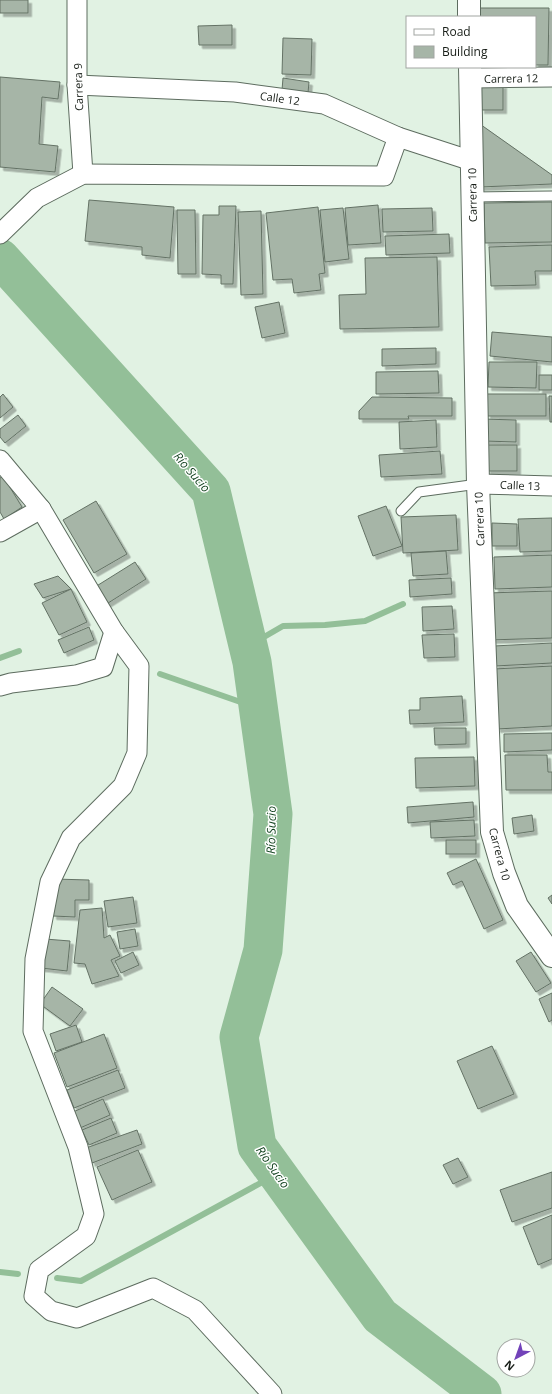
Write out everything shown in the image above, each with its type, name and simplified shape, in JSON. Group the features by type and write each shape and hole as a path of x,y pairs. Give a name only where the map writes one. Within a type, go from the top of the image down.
{"main road":[{"path":"469,0 469,16"},
{"name":"Carrera 10","path":"470,73 478,484 492,832 504,873 517,906 552,956"}],"street":[{"name":"Carrera 9","path":"77,0 77,85 83,174"},
{"name":"Carrera 12","path":"470,73 552,77"},
{"name":"Calle 12","path":"77,85 235,92 324,104 398,137 472,161"},
{"path":"0,234 37,198 83,174 384,176 398,137"},
{"path":"0,460 41,509 114,632 139,666 137,753 123,786 71,838 50,882 35,959 33,1031 78,1147 94,1214 86,1236 39,1270 34,1296 51,1312 77,1318 153,1288 195,1310 272,1394"},
{"name":"Calle 13","path":"478,484 552,486"},
{"path":"0,532 41,509"},
{"path":"0,686 76,675 103,667 114,632"}],"lane":[{"path":"473,197 552,196"},
{"name":"Calle 13","path":"401,511 419,492 478,484"}],"building":[{"path":"0,0 28,0 28,13 0,13"},
{"path":"478,8 549,8 548,65 536,65 536,16 479,16"},
{"path":"232,25 232,45 199,45 198,26"},
{"path":"283,38 312,39 311,75 282,74"},
{"path":"0,77 60,82 58,99 42,97 39,144 58,146 55,172 0,167"},
{"path":"283,78 309,82 308,93 282,90"},
{"path":"481,85 503,85 503,110 481,110"},
{"path":"477,122 552,175 552,184 480,187"},
{"path":"89,200 174,207 170,258 142,255 142,247 85,241"},
{"path":"552,202 552,242 485,243 484,203"},
{"path":"378,205 381,243 348,245 345,208"},
{"path":"219,206 236,206 233,284 221,284 221,275 202,274 203,215 219,215"},
{"path":"318,207 325,273 319,274 321,290 294,293 292,279 273,280 266,213"},
{"path":"343,208 349,259 325,262 320,210"},
{"path":"432,208 433,231 383,232 382,209"},
{"path":"177,210 195,210 196,274 178,274"},
{"path":"261,211 263,294 241,295 238,212"},
{"path":"449,234 450,253 386,255 385,236"},
{"path":"552,245 552,271 535,271 536,285 491,286 489,247"},
{"path":"437,257 439,327 340,329 339,295 366,294 365,258"},
{"path":"279,302 285,333 262,338 255,307"},
{"path":"492,332 552,337 552,362 490,356"},
{"path":"436,348 436,364 382,366 382,349"},
{"path":"489,362 537,362 536,388 488,387"},
{"path":"438,371 439,393 376,394 376,372"},
{"path":"539,375 552,375 552,390 539,390"},
{"path":"3,394 13,407 0,418 0,397"},
{"path":"487,394 546,394 546,416 487,416"},
{"path":"549,396 552,396 552,422 550,422"},
{"path":"372,397 452,398 452,416 408,416 409,419 359,419 359,411"},
{"path":"18,415 26,426 5,443 0,437 0,429"},
{"path":"483,419 516,420 516,442 484,441"},
{"path":"436,420 437,447 400,449 399,422"},
{"path":"487,445 517,445 517,471 487,471"},
{"path":"440,451 442,474 381,477 379,455"},
{"path":"3,476 22,507 4,519 0,512 0,478"},
{"path":"96,501 127,554 94,573 63,520"},
{"path":"386,506 402,546 373,556 358,516"},
{"path":"456,515 458,550 403,553 401,517"},
{"path":"552,518 552,551 520,552 518,519"},
{"path":"492,523 517,524 517,546 492,546"},
{"path":"446,551 448,574 413,576 411,553"},
{"path":"552,555 552,587 495,589 494,557"},
{"path":"135,562 146,579 105,605 95,587"},
{"path":"58,576 71,589 43,598 34,584"},
{"path":"451,578 452,594 410,597 409,580"},
{"path":"71,589 87,622 59,635 42,603"},
{"path":"552,591 552,638 489,640 487,593"},
{"path":"452,606 454,629 423,631 422,607"},
{"path":"89,627 94,640 64,653 58,640"},
{"path":"454,634 455,657 424,658 422,635"},
{"path":"552,643 552,663 495,666 494,646"},
{"path":"552,666 552,726 497,729 494,669"},
{"path":"462,696 464,722 410,724 409,710 420,710 420,698"},
{"path":"434,728 466,728 466,744 435,745"},
{"path":"552,733 552,750 504,752 504,734"},
{"path":"505,755 547,755 548,772 552,772 552,790 506,790"},
{"path":"474,757 475,786 416,788 415,758"},
{"path":"473,802 474,817 408,823 407,807"},
{"path":"532,815 534,831 514,834 512,818"},
{"path":"474,820 475,836 431,838 430,822"},
{"path":"446,840 476,840 476,854 446,854"},
{"path":"476,859 503,920 484,929 462,881 453,885 447,873"},
{"path":"54,879 89,880 89,900 75,900 75,917 53,916"},
{"path":"552,895 552,904 548,898"},
{"path":"133,897 137,923 108,927 104,901"},
{"path":"102,908 104,938 110,935 120,956 111,960 119,976 92,984 85,964 74,963 80,910"},
{"path":"135,929 138,946 120,949 117,932"},
{"path":"45,939 70,941 67,971 41,968"},
{"path":"133,952 139,965 121,973 115,961"},
{"path":"531,952 551,983 536,992 516,961"},
{"path":"52,987 83,1009 70,1026 40,1004"},
{"path":"552,993 552,1020 549,1022 539,999"},
{"path":"76,1025 82,1042 56,1051 50,1034"},
{"path":"104,1034 117,1068 67,1087 54,1053"},
{"path":"492,1046 514,1094 478,1109 457,1061"},
{"path":"118,1070 125,1088 74,1108 67,1090"},
{"path":"103,1099 110,1115 80,1128 73,1112"},
{"path":"111,1118 117,1133 89,1145 82,1130"},
{"path":"137,1130 142,1144 92,1163 86,1148"},
{"path":"138,1150 152,1182 112,1200 97,1167"},
{"path":"458,1158 468,1177 453,1184 443,1165"},
{"path":"552,1172 552,1208 512,1222 500,1190"},
{"path":"552,1215 552,1259 538,1265 523,1227"}],"waterway":[{"name":"Río Sucio","path":"0,258 211,491 252,662 273,814 263,950 239,1037 257,1146 380,1316 482,1394"},
{"path":"250,654 264,637 283,626 325,625 365,621 403,604"},
{"path":"0,658 19,651"},
{"path":"160,674 258,708"},
{"path":"57,1278 81,1281 277,1174"},
{"path":"0,1272 18,1274"}]}
